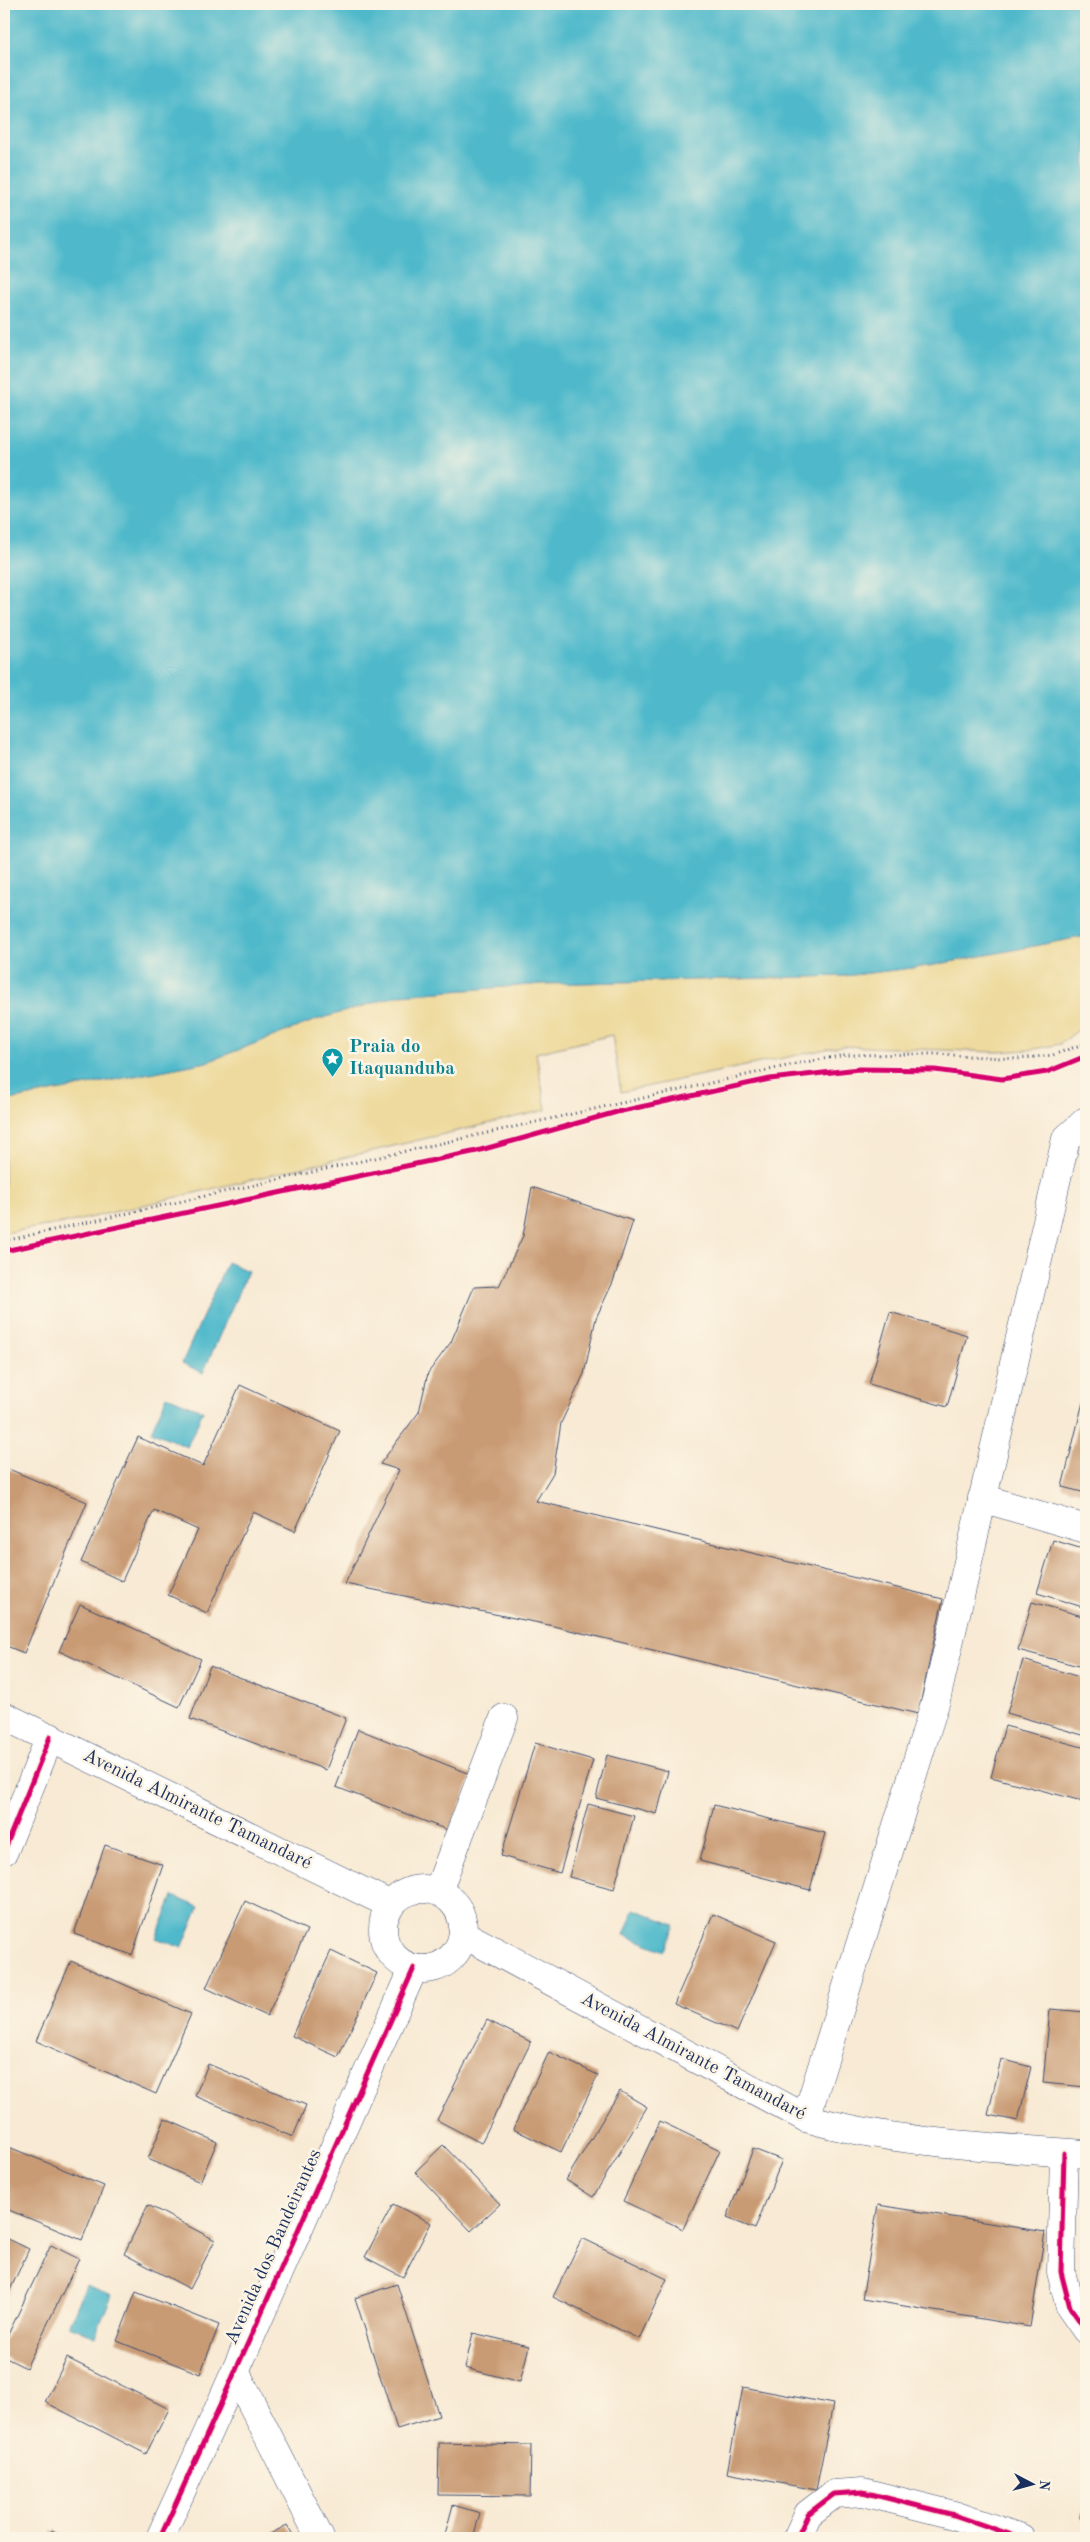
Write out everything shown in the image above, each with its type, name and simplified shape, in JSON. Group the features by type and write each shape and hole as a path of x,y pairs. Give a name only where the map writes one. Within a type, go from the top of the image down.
{"street":[{"path":"806,2118 936,1700 1066,1139 1086,1121"},
{"path":"982,1498 1086,1530"},
{"name":"Avenida Almirante Tamandaré","path":"4,1716 391,1905"},
{"path":"438,1891 504,1718"},
{"path":"4,1851 50,1737"},
{"path":"412,1890 438,1891 450,1898 458,1908 463,1921 463,1934 459,1947 451,1958 441,1965 428,1969 414,1968 392,1955 386,1943 383,1930 385,1917 391,1905 412,1890"},
{"name":"Avenida Almirante Tamandaré","path":"463,1934 806,2118 840,2128 955,2145 1075,2153"},
{"name":"Avenida dos Bandeirantes","path":"160,2538 236,2373 268,2294 414,1968"},
{"path":"1075,2153 1061,2272 1070,2308 1086,2330"},
{"path":"236,2373 320,2538"},
{"path":"797,2538 808,2514 834,2494 863,2492 954,2515 1021,2538"}],"path":[{"path":"4,1241 846,1054 936,1054 1017,1059 1053,1055 1086,1043"}],"sand":[{"name":"Praia do Itaquanduba","path":"1086,936 1086,1024 1060,1044 1029,1050 996,1052 841,1046 621,1092 612,1035 536,1053 546,1110 76,1221 4,1233 4,1101 207,1062 316,1020 400,995 543,984 844,976 929,966"}],"water":[{"path":"4,4 1086,4 1086,936 929,966 844,976 543,984 400,995 316,1020 207,1062 4,1101"},
{"path":"227,1262 248,1271 203,1373 182,1363"},
{"path":"167,1396 203,1411 187,1447 151,1431"},
{"path":"173,1896 199,1907 182,1948 156,1938"},
{"path":"634,1909 675,1925 665,1951 624,1935"},
{"path":"86,2285 112,2295 95,2336 69,2326"}],"building":[{"path":"532,1187 633,1221 613,1282 596,1318 584,1374 561,1423 553,1473 536,1501 943,1599 918,1714 549,1625 345,1584 399,1470 380,1464 419,1412 428,1373 451,1342 474,1287 499,1286 523,1236"},
{"path":"890,1312 967,1335 947,1407 869,1384"},
{"path":"240,1385 340,1431 295,1531 253,1512 207,1613 168,1595 198,1530 154,1510 122,1581 81,1562 138,1437 203,1466"},
{"path":"1083,1402 1086,1403 1086,1493 1062,1487"},
{"path":"4,1467 87,1502 24,1653 4,1645"},
{"path":"1053,1540 1086,1550 1086,1608 1037,1593"},
{"path":"1032,1602 1086,1617 1086,1668 1018,1650"},
{"path":"80,1604 201,1659 179,1707 59,1651"},
{"path":"1023,1660 1086,1679 1086,1736 1007,1713"},
{"path":"210,1666 346,1718 326,1770 190,1719"},
{"path":"1005,1726 1086,1748 1086,1802 991,1777"},
{"path":"358,1729 472,1775 450,1831 336,1787"},
{"path":"535,1743 593,1760 560,1873 501,1856"},
{"path":"607,1755 668,1771 657,1814 596,1798"},
{"path":"588,1804 634,1816 614,1889 569,1877"},
{"path":"714,1805 825,1833 810,1890 700,1861"},
{"path":"105,1845 163,1865 132,1955 74,1934"},
{"path":"245,1901 307,1930 267,2016 206,1988"},
{"path":"713,1914 776,1941 737,2032 674,2004"},
{"path":"331,1951 377,1973 338,2057 292,2036"},
{"path":"71,1961 191,2014 156,2094 36,2041"},
{"path":"1050,2009 1086,2012 1086,2087 1043,2083"},
{"path":"487,2020 531,2042 481,2143 437,2120"},
{"path":"549,2052 598,2075 561,2152 513,2129"},
{"path":"1001,2059 1031,2067 1018,2121 988,2115"},
{"path":"208,2064 306,2105 293,2137 195,2096"},
{"path":"620,2091 647,2107 593,2197 566,2180"},
{"path":"165,2119 217,2142 200,2182 148,2159"},
{"path":"660,2121 720,2150 683,2229 623,2201"},
{"path":"4,2145 104,2186 82,2240 4,2208"},
{"path":"443,2145 500,2204 471,2231 415,2172"},
{"path":"753,2149 782,2160 755,2229 727,2218"},
{"path":"393,2204 431,2223 403,2277 365,2257"},
{"path":"148,2205 215,2240 190,2289 124,2254"},
{"path":"878,2205 1045,2232 1030,2327 862,2299"},
{"path":"4,2237 29,2249 4,2303"},
{"path":"582,2238 667,2279 639,2339 553,2297"},
{"path":"51,2245 79,2259 26,2368 4,2357 4,2343"},
{"path":"397,2284 439,2416 397,2429 355,2298"},
{"path":"136,2292 219,2325 200,2374 117,2341"},
{"path":"473,2333 529,2346 520,2382 465,2368"},
{"path":"67,2358 169,2409 146,2454 45,2402"},
{"path":"743,2387 833,2404 816,2490 727,2473"},
{"path":"439,2443 531,2445 530,2496 438,2495"},
{"path":"1086,2500 1086,2520 1081,2518"},
{"path":"453,2505 480,2513 473,2538 444,2538"},
{"path":"287,2525 295,2538 263,2538"},
{"path":"52,2530 67,2538 48,2538"}],"cycle path":[{"path":"4,1251 477,1151 617,1112 770,1079 859,1069 935,1070 1002,1079 1047,1072 1086,1056"},
{"path":"4,1851 50,1737"},
{"path":"160,2538 414,1968"},
{"path":"1064,2153 1061,2272 1070,2307 1086,2330"},
{"path":"797,2538 808,2514 834,2494 863,2492 954,2515 1021,2538"}],"place":[{"name":"Praia do Itaquanduba","path":"333,1077"}]}
